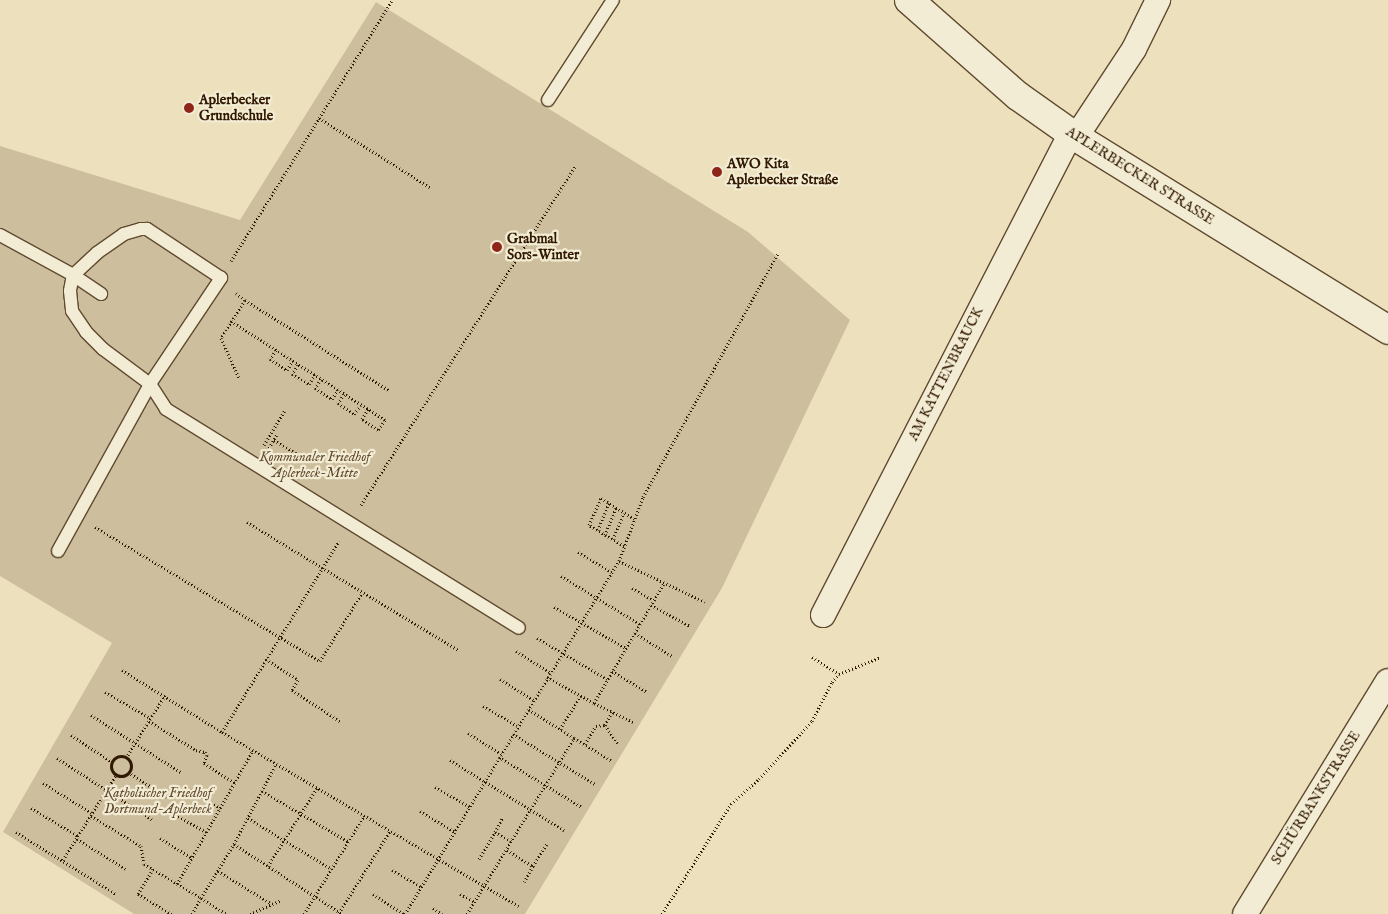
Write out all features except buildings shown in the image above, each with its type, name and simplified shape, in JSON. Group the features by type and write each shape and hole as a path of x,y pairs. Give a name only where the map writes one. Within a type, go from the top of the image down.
{"main road":[{"name":"APLERBECKER STRASSE","path":"909,0 1018,96 1074,135 1388,330"}],"street":[{"name":"AM KATTENBRAUCK","path":"823,616 1074,135 1134,49 1158,0"},
{"name":"SCHÜRBANKSTRASSE","path":"1245,914 1388,681"}],"lane":[{"path":"548,100 613,0"},
{"path":"58,551 150,384 220,278 152,233 141,228 124,234 97,253 73,274 70,302 72,311 78,321 103,349 150,384 166,409 519,628"},
{"path":"0,235 73,274 101,294"}],"path":[{"path":"390,391 244,300 220,278 392,0"},
{"path":"319,118 431,188"},
{"path":"222,732 350,522 576,165"},
{"path":"373,894 405,914 618,561 643,497 779,252"},
{"path":"238,378 221,338 244,300"},
{"path":"231,321 298,365 315,375 361,405 368,409 385,420 378,430 362,419 368,409"},
{"path":"276,350 270,359 287,370 293,361"},
{"path":"298,365 292,374 309,384 315,375"},
{"path":"321,379 315,388 332,399 338,390"},
{"path":"344,394 338,403 354,414 361,405"},
{"path":"253,463 285,410"},
{"path":"274,440 297,454"},
{"path":"624,546 590,526 601,498 634,519"},
{"path":"598,530 609,503"},
{"path":"605,535 616,508"},
{"path":"613,539 624,513"},
{"path":"78,516 320,661 362,592"},
{"path":"247,522 458,650"},
{"path":"578,552 611,572"},
{"path":"618,561 705,602"},
{"path":"561,576 640,624"},
{"path":"594,703 664,583"},
{"path":"632,588 654,600"},
{"path":"651,605 690,626"},
{"path":"554,607 626,648"},
{"path":"519,628 607,679"},
{"path":"635,633 672,656"},
{"path":"516,651 550,672"},
{"path":"812,657 839,674"},
{"path":"662,914 731,804 759,779 812,722 832,682 839,674 881,657"},
{"path":"266,659 298,680 292,690 341,722"},
{"path":"122,670 222,732 519,906"},
{"path":"612,671 647,692"},
{"path":"547,676 594,703 633,722"},
{"path":"500,679 534,700"},
{"path":"105,692 196,750 205,752 207,755 204,763 234,783"},
{"path":"126,758 165,695"},
{"path":"560,729 581,696"},
{"path":"483,706 517,726"},
{"path":"528,708 612,761"},
{"path":"605,725 612,712"},
{"path":"91,715 182,773"},
{"path":"605,725 617,743"},
{"path":"585,744 596,726 605,725"},
{"path":"468,733 545,786 582,807"},
{"path":"513,734 596,784"},
{"path":"71,735 112,762"},
{"path":"468,914 574,738"},
{"path":"177,884 253,750"},
{"path":"118,757 126,758 130,764 128,772 122,776 116,775 112,770 112,762 118,757"},
{"path":"57,758 152,820"},
{"path":"450,760 564,830"},
{"path":"192,914 234,844 276,764"},
{"path":"128,772 166,797"},
{"path":"63,860 116,775"},
{"path":"43,783 141,846 144,864 227,914"},
{"path":"435,787 470,807"},
{"path":"187,788 220,808"},
{"path":"268,866 317,788"},
{"path":"262,791 349,842"},
{"path":"32,808 126,869"},
{"path":"420,811 454,832"},
{"path":"172,813 206,832"},
{"path":"304,914 364,816"},
{"path":"479,859 503,817"},
{"path":"248,818 332,869"},
{"path":"234,844 340,913 390,831"},
{"path":"16,832 116,894"},
{"path":"495,832 512,842"},
{"path":"160,838 192,858"},
{"path":"524,882 547,844"},
{"path":"506,850 533,866"},
{"path":"153,868 138,894 171,914"},
{"path":"392,870 421,887"},
{"path":"218,871 272,904"},
{"path":"460,894 475,902"},
{"path":"250,914 282,900"},
{"path":"433,908 442,914"}],"green space":[{"name":"Kommunaler Friedhof Aplerbeck-Mitte","path":"376,2 748,232 850,320 722,588 525,914 134,914 3,832 112,643 0,576 0,146 240,220"}],"place":[{"name":"Aplerbecker Grundschule","path":"189,108"},
{"name":"AWO Kita Aplerbecker Straße","path":"717,172"},
{"name":"Grabmal Sors-Winter","path":"497,247"}],"park label":[{"name":"Katholischer Friedhof Dortmund-Aplerbeck","path":"158,802"}]}
